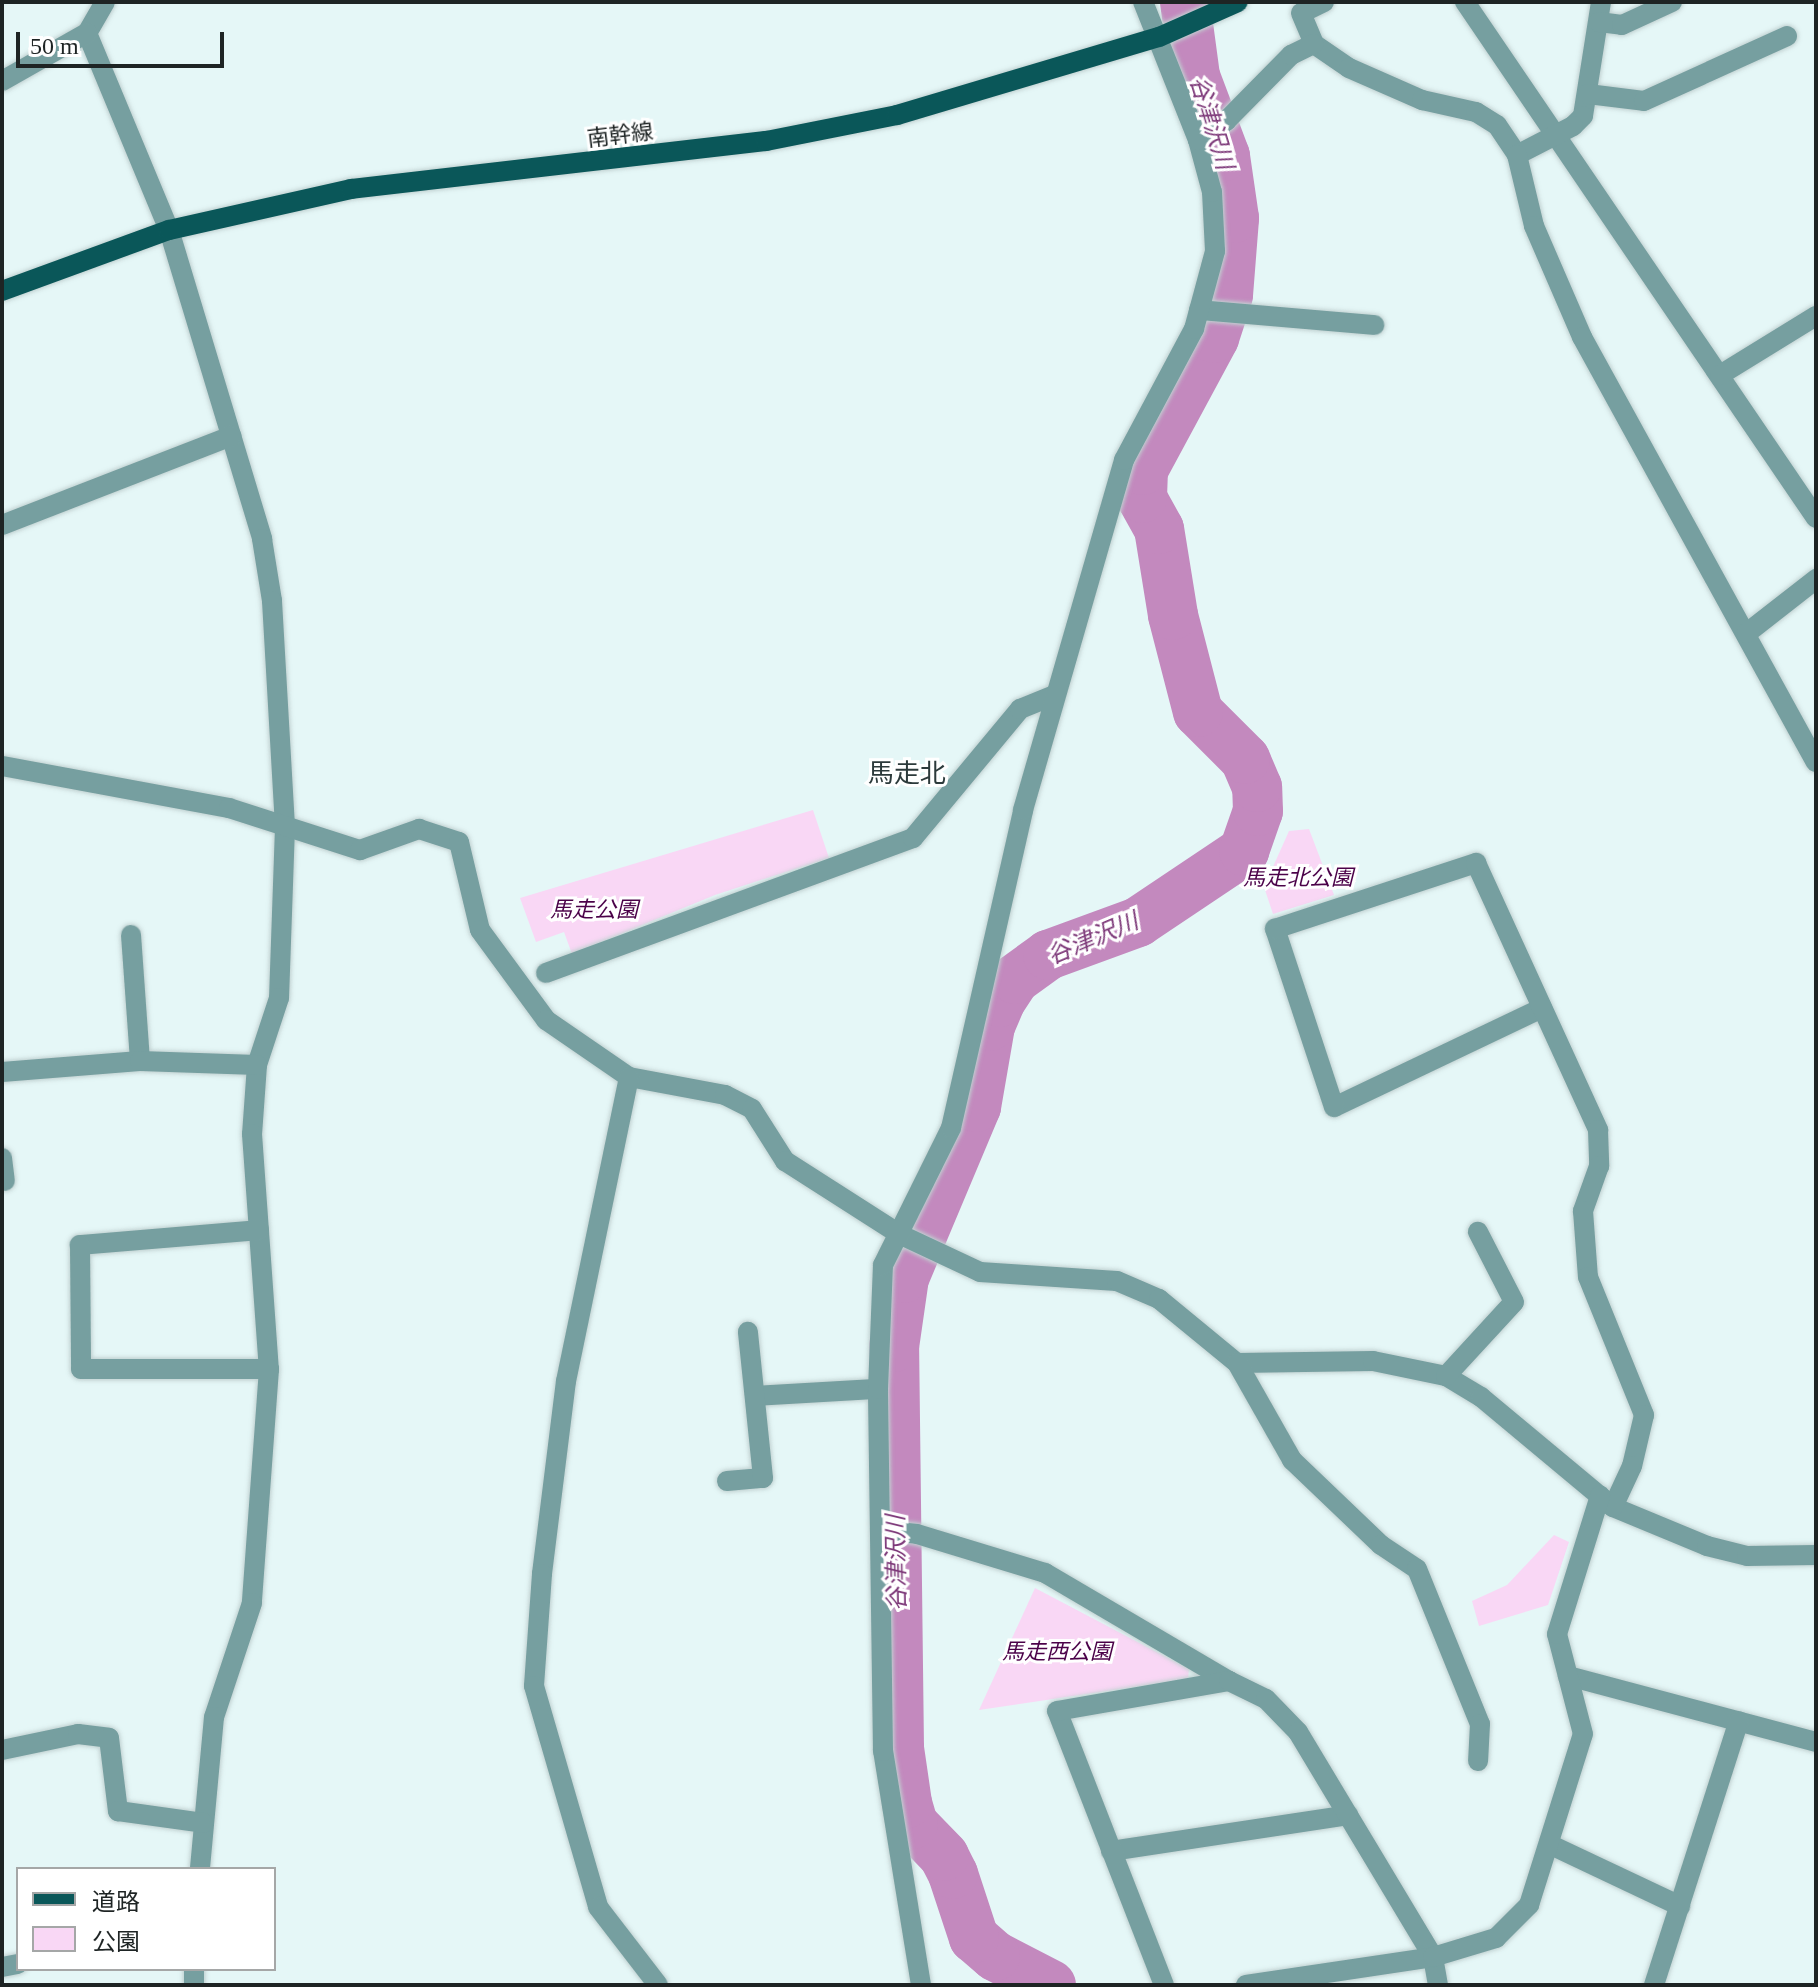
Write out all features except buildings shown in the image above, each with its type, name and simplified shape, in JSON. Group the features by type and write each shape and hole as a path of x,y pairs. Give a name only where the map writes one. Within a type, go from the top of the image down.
{"main road":[{"name":"南幹線","path":"2,291 169,230 351,189 766,141 883,118 1159,37 1238,2"}],"street":[{"path":"2,81 87,33 105,2"},
{"path":"921,1985 883,1751 878,1389 883,1265 951,1128 977,995 1054,695 1124,460 1194,329 1215,251 1212,192 1198,140 1143,2"},
{"path":"1324,2 1301,13 1314,44 1349,68 1422,100 1476,112 1497,125 1517,155 1534,226 1582,337 1816,762"},
{"path":"1465,2 1816,518"},
{"path":"1517,155 1583,116 1600,12 1622,25 1672,2"},
{"path":"87,33 169,230 262,539 272,601 285,827 279,998 257,1065 252,1134 269,1369 252,1603 214,1717 200,1867"},
{"path":"1588,94 1644,101 1787,36"},
{"path":"1198,140 1226,121 1291,55 1314,44"},
{"path":"1199,310 1374,325"},
{"path":"1720,375 1816,316"},
{"path":"2,525 231,436"},
{"path":"1747,633 1816,579"},
{"path":"546,973 913,838 1020,709 1054,695"},
{"path":"2,766 229,808 360,850 419,829 459,842 480,930 546,1020 629,1077 725,1095 752,1109 785,1161 899,1234 980,1272 1117,1281 1159,1299 1237,1363 1292,1460 1381,1545 1417,1569 1480,1724 1478,1761"},
{"path":"1246,1985 1433,1957 1496,1938 1529,1905 1551,1845 1583,1734 1557,1634 1606,1501 1632,1466 1644,1415 1588,1277 1583,1211 1599,1166 1598,1130 1476,863 1275,929 1334,1107 1542,1008"},
{"path":"131,935 140,1061"},
{"path":"2,1072 140,1061 257,1065"},
{"path":"629,1077 566,1381 542,1574 534,1686 598,1907 658,1985"},
{"path":"2,1158 5,1181"},
{"path":"259,1230 80,1245 81,1369 269,1369"},
{"path":"1446,1376 1514,1302 1478,1232"},
{"path":"727,1481 763,1478 748,1332"},
{"path":"1237,1363 1373,1361 1446,1376 1481,1397 1606,1501 1707,1546 1747,1556 1816,1555"},
{"path":"755,1396 878,1389"},
{"path":"880,1530 917,1534 1045,1573 1229,1681 1266,1699 1298,1732 1348,1815 1433,1957 1438,1985"},
{"path":"1568,1676 1816,1742"},
{"path":"1164,1985 1057,1711 1229,1681"},
{"path":"1654,1985 1739,1721"},
{"path":"2,1750 78,1734 109,1738 118,1811 203,1823"},
{"path":"1111,1851 1348,1815"},
{"path":"1551,1845 1680,1906"}],"green space":[{"name":"馬走公園","path":"813,810 829,858 715,895 572,954 564,932 536,942 520,898"},
{"name":"馬走北公園","path":"1309,829 1334,895 1273,914 1264,887 1289,831"},
{"path":"1554,1535 1569,1542 1548,1605 1479,1626 1472,1601 1507,1585"},
{"name":"馬走西公園","path":"1035,1588 1189,1669 1188,1679 979,1710"}],"waterway":[{"name":"谷津沢川","path":"1051,1985 995,1956 974,1938 953,1874 944,1856 913,1824 907,1803 899,1748 894,1347 904,1278 976,1107 990,1026 1000,1002 1015,979 1048,955 1138,922 1244,851 1258,811 1257,787 1245,759 1198,712 1173,615 1159,529 1142,498 1143,470 1214,338 1228,295 1234,218 1225,156 1195,76 1185,2"}],"district":[{"name":"馬走北","path":"907,774"}]}
